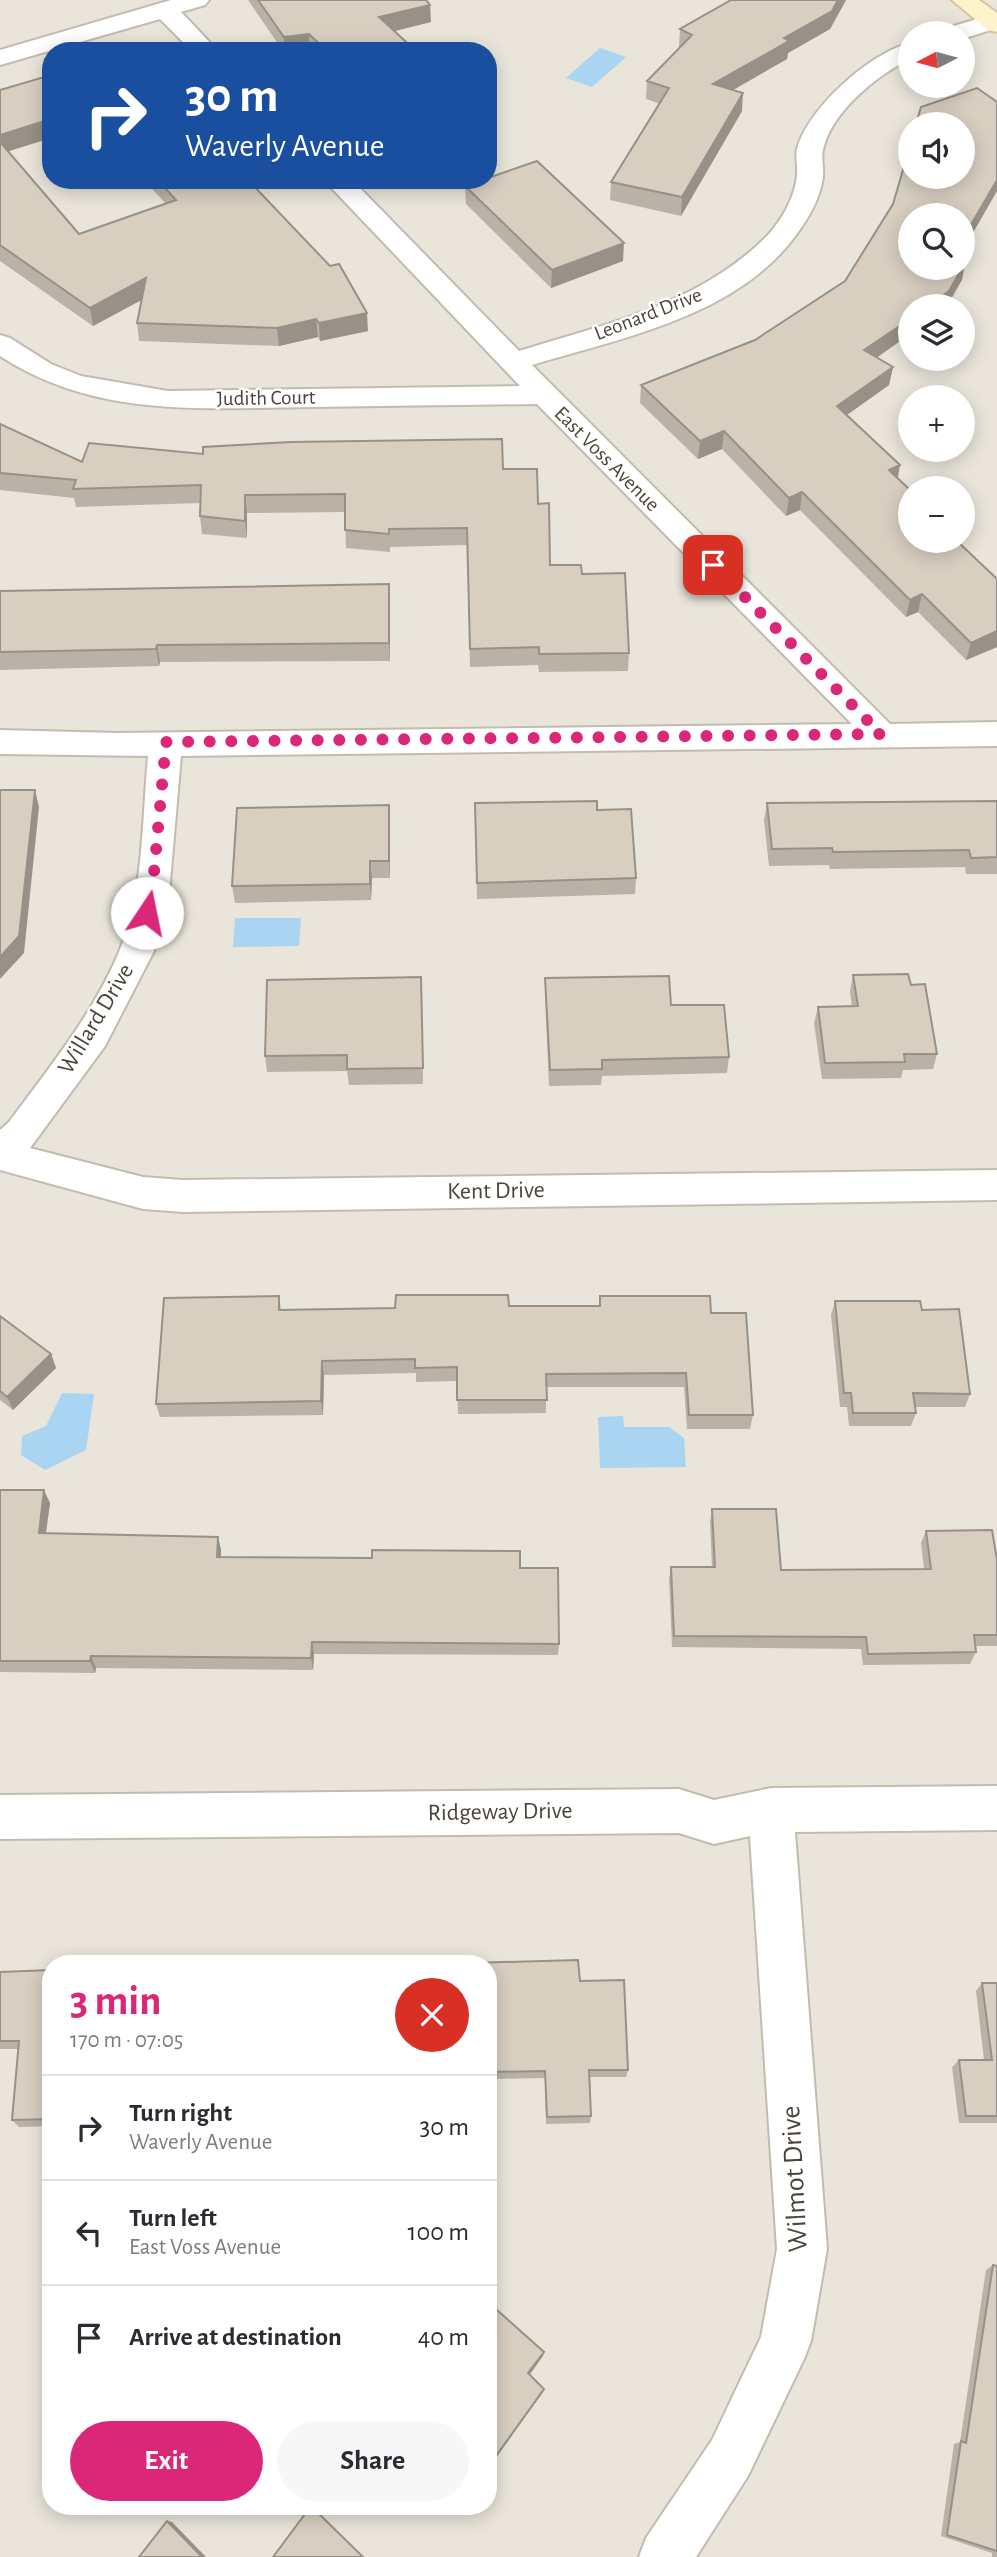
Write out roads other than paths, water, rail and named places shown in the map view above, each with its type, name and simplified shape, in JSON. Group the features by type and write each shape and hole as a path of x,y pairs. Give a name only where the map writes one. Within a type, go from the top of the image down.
{"main road":[{"path":"964,0 995,22"}],"street":[{"path":"55,42 197,0"},
{"path":"165,10 197,42"},
{"path":"975,28 995,22"},
{"path":"0,58 42,46"},
{"name":"Leonard Drive","path":"513,362 689,303 740,273 777,241 800,209 810,177 810,149 825,117 843,97 898,58"},
{"name":"East Voss Avenue","path":"346,189 442,284 544,395 881,734"},
{"name":"Judith Court","path":"0,344 42,371 71,382 168,400 544,395"},
{"path":"0,742 118,745 166,742 997,734"},
{"name":"Willard Drive","path":"0,1153 22,1133 92,1036 137,951 152,894 166,742"},
{"name":"Kent Drive","path":"0,1153 143,1193 183,1196 997,1185"},
{"name":"Ridgeway Drive","path":"0,1817 679,1811 714,1822 771,1810 997,1808"},
{"name":"Wilmot Drive","path":"665,2557 730,2458 786,2341 802,2249 771,1810"}],"water":[{"path":"600,48 626,57 592,87 566,78"},
{"path":"235,918 301,918 299,946 233,947"},
{"path":"62,1393 94,1394 86,1450 45,1470 21,1455 22,1436 46,1426"},
{"path":"623,1416 624,1427 669,1427 684,1438 686,1467 600,1468 598,1417"}]}
